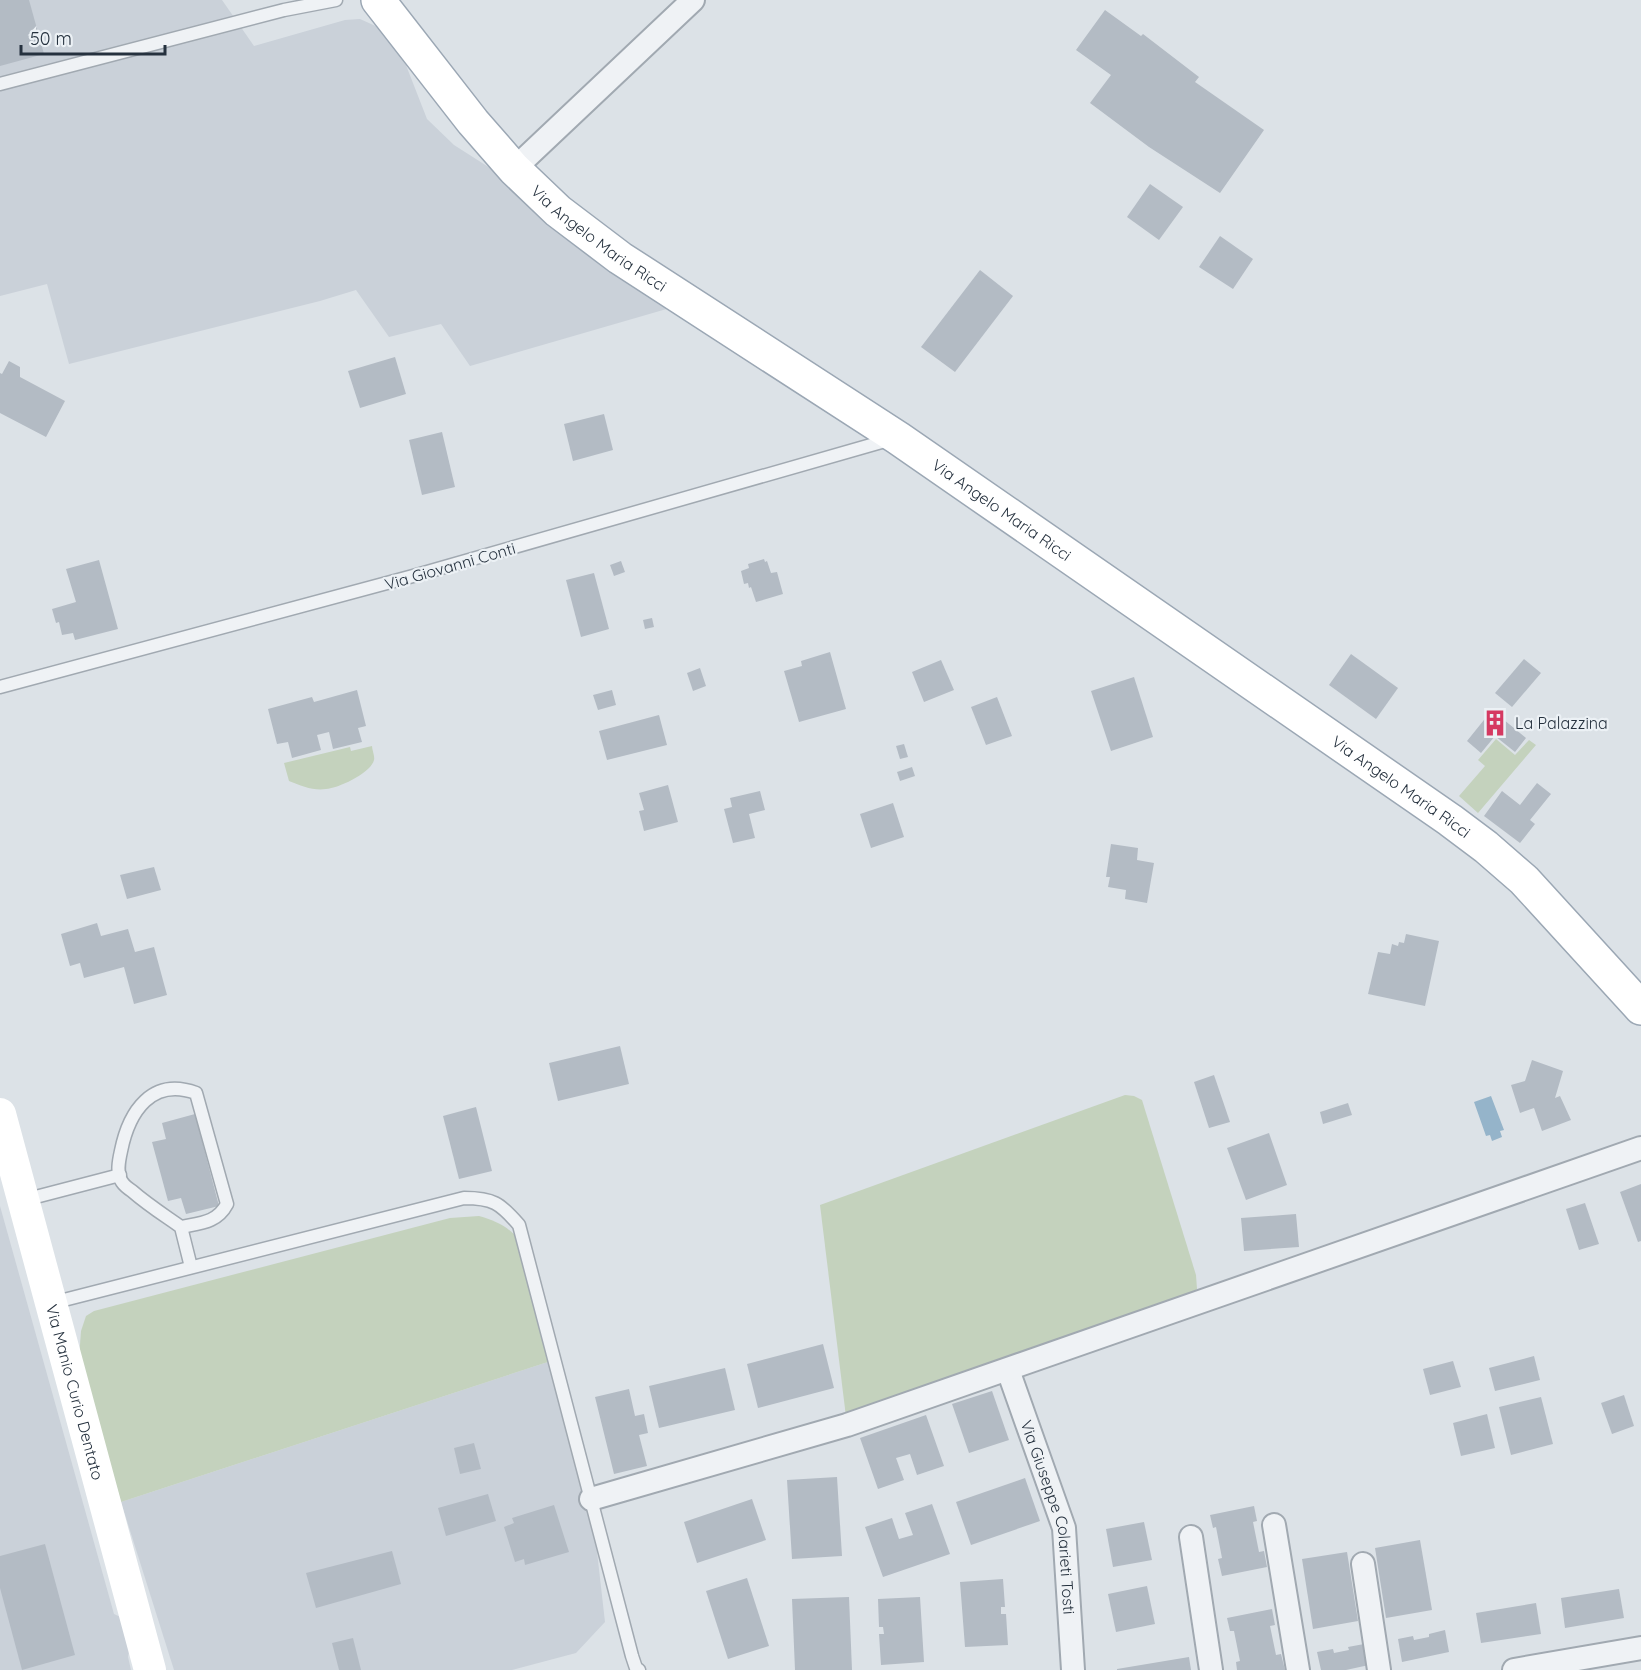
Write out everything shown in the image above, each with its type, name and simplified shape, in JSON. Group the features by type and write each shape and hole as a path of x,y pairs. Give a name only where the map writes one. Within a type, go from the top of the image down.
{"main road":[{"name":"Via Angelo Maria Ricci","path":"378,0 473,122 514,169 558,211 620,258 898,438 1450,820 1524,880 1641,1008"},
{"name":"Via Manio Curio Dentato","path":"0,1114 150,1670"}],"street":[{"path":"514,169 693,0"},
{"path":"591,1499 847,1425 1641,1148"},
{"name":"Via Giuseppe Colarieti Tosti","path":"1008,1370 1064,1528 1073,1670"},
{"path":"1274,1524 1298,1670"},
{"path":"1191,1537 1211,1670"},
{"path":"1363,1564 1379,1670"},
{"path":"1514,1670 1641,1648"}],"lane":[{"path":"0,84 284,10 336,0"},
{"name":"Via Giovanni Conti","path":"0,687 424,573 898,438"},
{"path":"181,1227 209,1221 222,1213 227,1204 196,1093 183,1089 149,1097 137,1108 123,1140 118,1167 122,1182 150,1207 181,1227 191,1268"},
{"path":"24,1200 120,1175"},
{"path":"52,1303 464,1198 486,1198 506,1209 519,1225 632,1656 639,1670"}],"shaded area":[{"path":"0,0 222,0 254,46 345,20 360,19 389,32 400,45 427,119 454,145 501,175 670,308 470,366 441,324 389,337 356,290 69,364 47,284 0,296"},
{"path":"0,1206 114,1614 127,1620 132,1636 128,1657 131,1670 0,1670"},
{"path":"554,1360 591,1499 605,1622 576,1653 512,1670 174,1670 121,1502"}],"green space":[{"path":"1496,739 1515,755 1529,740 1536,745 1478,813 1459,796 1485,766 1478,760"},
{"path":"372,746 374,758 372,765 361,775 346,783 332,788 317,789 289,781 284,763 350,747 351,751"},
{"path":"1125,1095 1142,1100 1196,1275 1197,1289 1189,1297 847,1425 820,1205"},
{"path":"479,1216 511,1231 520,1241 554,1360 121,1502 79,1358 81,1331 86,1316 94,1311 450,1218"}],"water":[{"path":"1491,1096 1504,1130 1500,1131 1502,1137 1492,1141 1490,1135 1486,1136 1474,1102"}],"building":[{"path":"0,0 29,0 44,54 0,66"},
{"path":"1105,10 1141,36 1143,34 1199,77 1195,82 1264,130 1220,193 1149,147 1090,103 1111,75 1076,50"},
{"path":"1150,184 1183,207 1159,240 1127,217"},
{"path":"1220,236 1253,259 1233,289 1199,267"},
{"path":"980,270 1013,296 955,372 921,347"},
{"path":"395,357 406,394 360,408 348,371"},
{"path":"9,361 20,367 20,377 65,401 46,437 0,413 0,373 2,374"},
{"path":"604,414 613,450 573,461 564,424"},
{"path":"442,432 455,487 422,495 409,440"},
{"path":"764,559 771,573 777,572 783,594 756,602 751,587 749,588 748,583 744,584 741,571 749,568 748,564"},
{"path":"99,560 118,629 75,640 73,633 62,635 59,622 56,623 52,609 76,602 66,569"},
{"path":"621,561 625,572 614,576 610,565"},
{"path":"594,573 609,629 581,637 566,580"},
{"path":"652,618 654,627 645,629 643,620"},
{"path":"830,652 846,709 799,722 784,671 802,666 801,661"},
{"path":"1351,654 1398,688 1376,719 1329,685"},
{"path":"1524,659 1541,673 1512,707 1495,693"},
{"path":"941,660 954,690 924,702 912,672"},
{"path":"700,668 706,686 693,691 687,673"},
{"path":"1134,677 1153,737 1111,751 1091,691"},
{"path":"357,690 366,726 358,728 362,742 333,749 329,732 317,735 321,750 292,758 288,742 277,744 268,709 312,697 314,702"},
{"path":"612,690 616,705 598,710 593,695"},
{"path":"997,697 1012,736 986,745 971,707"},
{"name":"La Palazzina","path":"1492,710 1526,738 1515,752 1495,736 1481,753 1467,741"},
{"path":"659,715 667,745 607,760 599,731"},
{"path":"904,744 908,757 900,759 896,746"},
{"path":"912,767 915,776 900,781 897,772"},
{"path":"1537,783 1551,794 1530,820 1535,824 1520,843 1484,816 1502,791 1520,805"},
{"path":"668,785 678,822 644,831 639,811 644,810 639,793"},
{"path":"760,791 765,810 749,814 755,838 733,843 724,809 732,807 730,798"},
{"path":"893,803 904,837 871,848 860,814"},
{"path":"1111,844 1138,848 1137,860 1154,863 1147,903 1125,899 1126,890 1108,887 1110,877 1106,877"},
{"path":"154,867 161,890 127,899 120,875"},
{"path":"97,923 101,936 128,929 135,952 154,947 167,995 134,1004 124,967 84,978 80,963 70,966 61,934"},
{"path":"1406,934 1439,941 1425,1006 1368,994 1378,952 1390,954 1392,944 1398,946 1399,942 1404,943"},
{"path":"620,1046 629,1084 558,1101 549,1063"},
{"path":"1532,1060 1563,1071 1555,1098 1560,1096 1571,1120 1542,1131 1534,1108 1520,1113 1511,1085 1525,1081"},
{"path":"1214,1075 1230,1122 1209,1128 1194,1082"},
{"path":"1348,1103 1352,1115 1323,1124 1320,1112"},
{"path":"476,1107 492,1171 459,1179 443,1116"},
{"path":"195,1114 219,1206 186,1214 181,1198 168,1201 152,1142 166,1139 162,1123"},
{"path":"1269,1133 1287,1185 1246,1200 1227,1148"},
{"path":"1641,1184 1641,1241 1638,1242 1620,1192"},
{"path":"1585,1203 1599,1244 1579,1250 1566,1209"},
{"path":"1296,1214 1299,1247 1244,1251 1241,1218"},
{"path":"823,1344 834,1388 758,1408 747,1364"},
{"path":"1534,1356 1540,1380 1495,1391 1489,1368"},
{"path":"1453,1361 1461,1387 1430,1395 1423,1369"},
{"path":"725,1368 735,1410 659,1428 649,1386"},
{"path":"629,1389 635,1416 644,1414 648,1433 639,1435 647,1466 614,1474 595,1397"},
{"path":"992,1391 1009,1440 969,1453 952,1404"},
{"path":"1624,1395 1634,1426 1612,1434 1601,1403"},
{"path":"1541,1397 1553,1444 1511,1455 1499,1407"},
{"path":"1487,1414 1495,1448 1461,1456 1453,1423"},
{"path":"926,1415 944,1466 917,1475 910,1454 896,1458 904,1480 878,1489 860,1438"},
{"path":"474,1443 481,1469 460,1474 454,1448"},
{"path":"837,1477 842,1556 792,1559 787,1480"},
{"path":"1025,1478 1040,1521 971,1545 956,1502"},
{"path":"488,1494 496,1521 446,1536 438,1508"},
{"path":"752,1499 766,1540 697,1563 684,1522"},
{"path":"932,1504 950,1554 883,1577 865,1527 892,1518 899,1539 913,1535 905,1513"},
{"path":"554,1505 569,1552 525,1565 524,1559 515,1562 504,1527 514,1523 512,1518"},
{"path":"1254,1506 1257,1521 1253,1522 1259,1552 1264,1551 1267,1567 1222,1576 1218,1559 1222,1558 1216,1527 1213,1528 1210,1515"},
{"path":"1144,1522 1152,1560 1113,1567 1106,1529"},
{"path":"1420,1540 1432,1610 1386,1618 1375,1548"},
{"path":"45,1544 75,1655 22,1670 0,1588 0,1556"},
{"path":"392,1551 401,1584 316,1608 306,1573"},
{"path":"1347,1552 1358,1621 1313,1629 1302,1559"},
{"path":"747,1578 769,1646 728,1659 706,1591"},
{"path":"1003,1579 1005,1607 1001,1607 1001,1614 1006,1614 1008,1645 965,1647 960,1582"},
{"path":"1147,1586 1155,1624 1116,1632 1108,1594"},
{"path":"1619,1589 1624,1618 1565,1628 1561,1598"},
{"path":"849,1597 852,1670 795,1670 792,1599"},
{"path":"920,1597 924,1662 881,1665 879,1634 884,1634 883,1627 879,1627 878,1599"},
{"path":"1536,1603 1541,1634 1481,1643 1476,1613"},
{"path":"1272,1609 1275,1625 1270,1626 1276,1655 1281,1654 1285,1670 1237,1670 1236,1662 1240,1661 1234,1631 1230,1631 1227,1618"},
{"path":"1445,1630 1449,1652 1402,1662 1398,1639 1413,1636 1414,1640"},
{"path":"353,1638 361,1670 339,1670 332,1643"},
{"path":"1364,1644 1369,1665 1346,1670 1321,1670 1317,1652 1333,1649 1334,1653"},
{"path":"1189,1657 1191,1670 1117,1670 1117,1669"}],"place":[{"name":"La Palazzina","path":"1495,723"}]}
